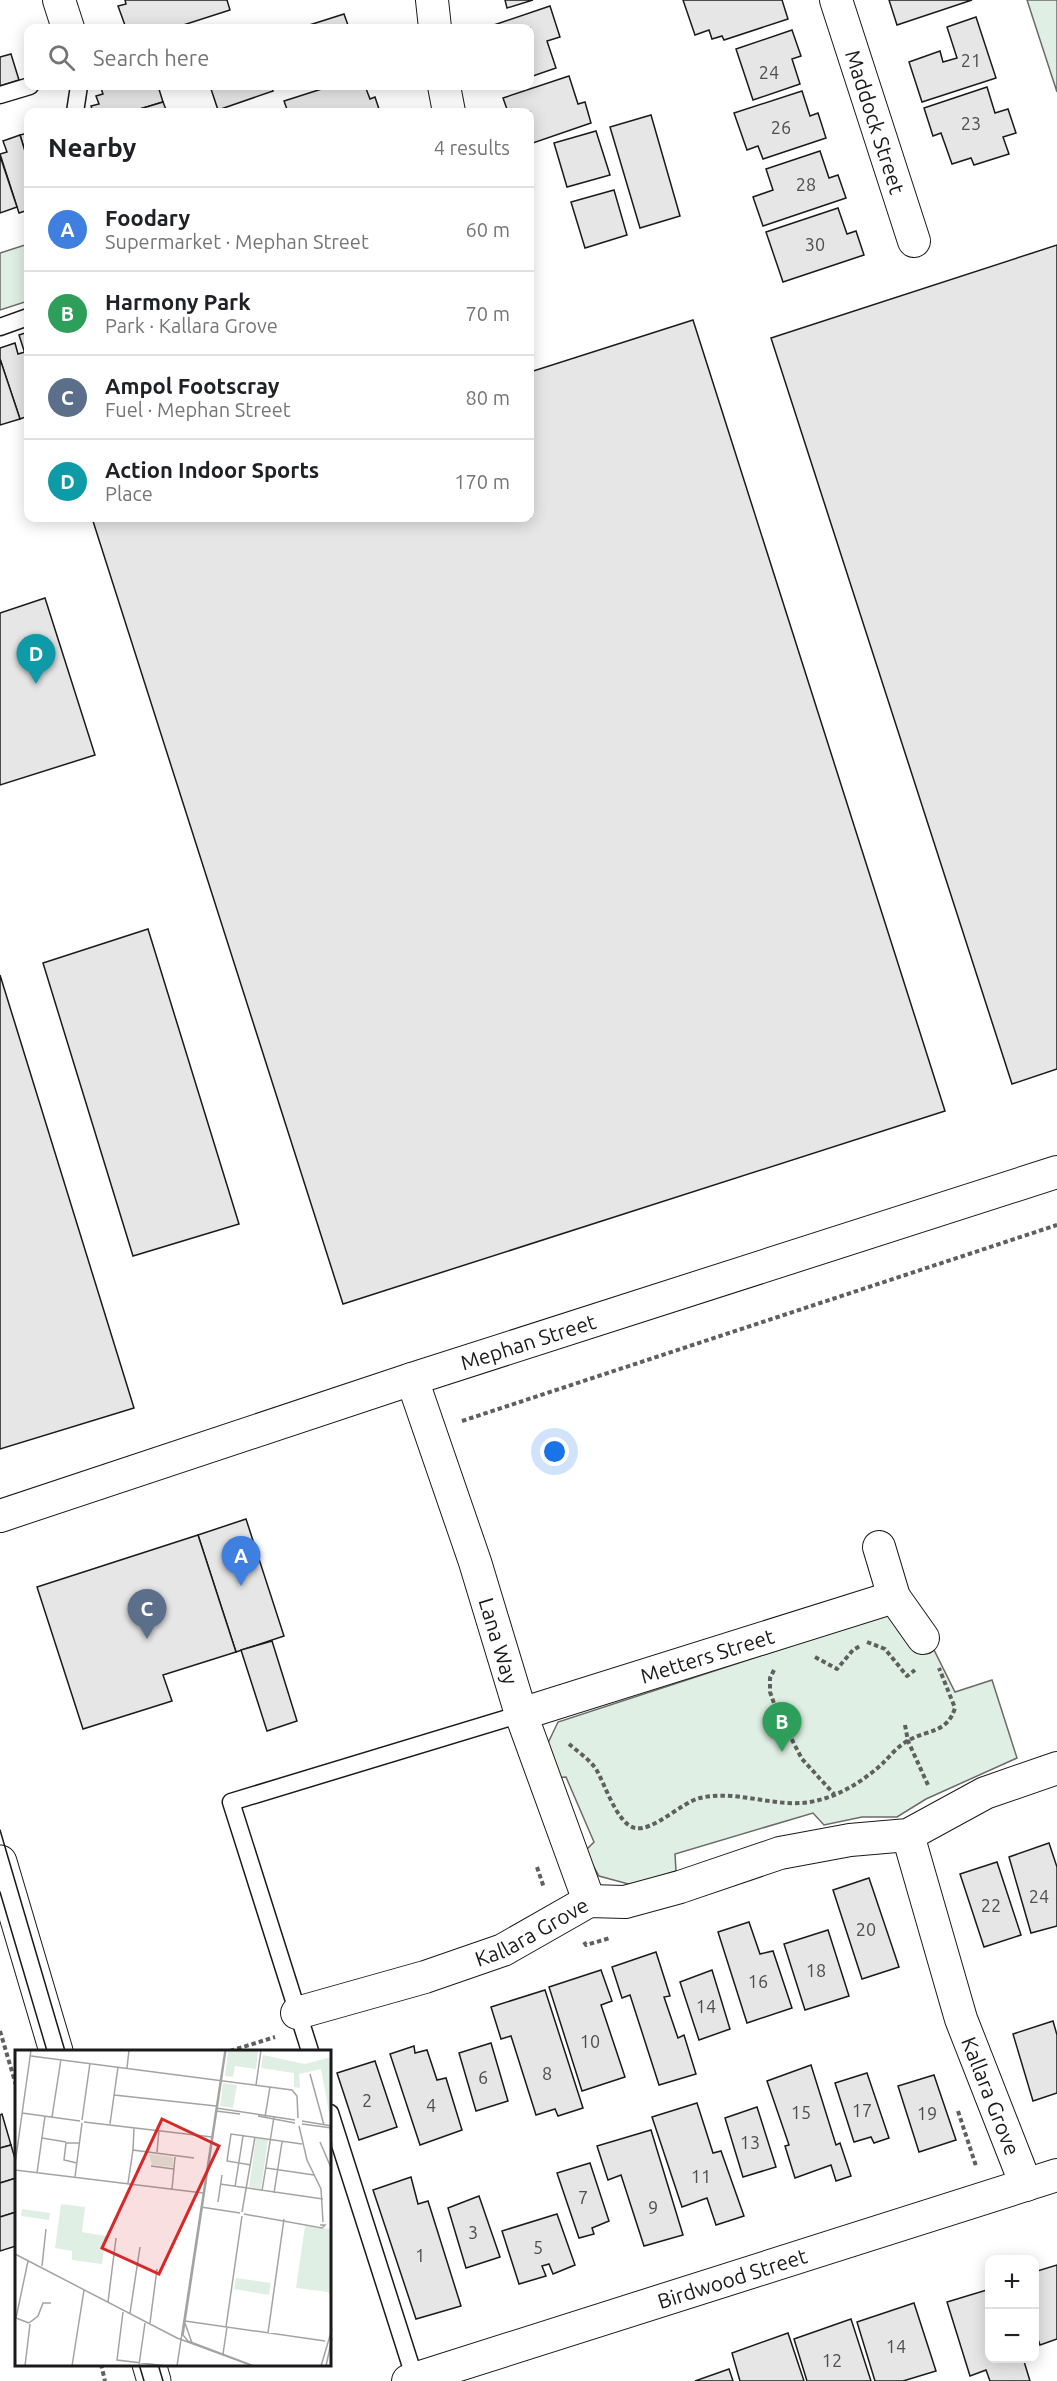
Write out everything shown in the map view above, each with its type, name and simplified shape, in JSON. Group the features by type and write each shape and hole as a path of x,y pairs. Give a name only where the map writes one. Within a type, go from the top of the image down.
{"main road":[{"path":"0,1862 56,2050"},
{"path":"150,2366 154,2381"}],"street":[{"path":"59,0 67,24"},
{"path":"432,0 435,24"},
{"name":"Maddock Street","path":"836,0 914,241"},
{"path":"445,90 448,108"},
{"name":"Mephan Street","path":"0,1516 412,1379 1057,1172"},
{"name":"Lana Way","path":"412,1379 475,1562 521,1714 589,1901"},
{"path":"879,1547 894,1597 929,1649"},
{"name":"Metters Street","path":"521,1714 894,1597"},
{"name":"Kallara Grove","path":"300,2020 503,1950 589,1901 625,1902 680,1887 780,1853 850,1840 908,1835 985,1793 1057,1768"},
{"name":"Kallara Grove","path":"908,1835 961,2019 1026,2185"},
{"name":"Birdwood Street","path":"412,2380 1057,2175"}],"lane":[{"path":"0,95 24,88"},
{"path":"76,108 78,90"},
{"path":"0,327 24,318"},
{"path":"310,2050 231,1802 521,1714"},
{"path":"332,2120 412,2380"}],"path":[{"path":"431,1432 1057,1225"},
{"path":"562,1737 595,1767 620,1817 627,1825 636,1829 647,1827 694,1799 711,1796 803,1803 834,1794 865,1779 908,1740 943,1727 952,1717 955,1707 950,1691 929,1649 907,1676 885,1649 867,1642 853,1650 837,1669 808,1655"},
{"path":"777,1666 770,1678 770,1692 776,1709 802,1759 834,1794"},
{"path":"905,1725 908,1740 928,1786"},
{"path":"232,2050 300,2020"},
{"path":"0,2031 15,2082"},
{"path":"101,2366 105,2381"}],"green space":[{"path":"1027,0 1057,0 1057,92"},
{"path":"24,245 24,302 0,310 0,253"},
{"path":"889,1614 910,1644 934,1650 955,1692 992,1680 1017,1758 926,1799 897,1817 862,1817 824,1825 813,1813 675,1854 676,1871 632,1885 599,1876 585,1851 594,1842 566,1777 552,1778 547,1745 558,1722"}],"building":[{"path":"125,0 227,0 230,10 186,24 125,24 118,6 126,4"},
{"path":"505,0 533,0 507,8"},
{"path":"683,0 782,0 788,19 724,40 722,36 712,39 709,30 695,35"},
{"path":"889,0 972,0 897,25"},
{"path":"550,6 560,37 547,41 556,68 534,76 534,24 497,24"},
{"path":"344,14 348,24 313,24"},
{"path":"976,17 996,78 922,102 909,62 940,51 943,62 957,58 947,27"},
{"path":"792,30 801,56 792,59 800,84 753,100 736,49"},
{"path":"11,54 19,80 0,86 0,57"},
{"path":"569,76 578,104 585,102 591,123 534,143 534,108 507,108 503,98 534,90 534,88"},
{"path":"987,87 995,113 1008,109 1016,133 1003,137 1009,154 974,165 971,158 952,164 941,133 933,136 924,108"},
{"path":"102,90 159,90 163,102 143,108 92,108 91,106 99,104 96,96 103,94"},
{"path":"211,90 273,91 224,108 217,108"},
{"path":"318,90 367,90 370,99 375,97 379,108 287,108 284,101"},
{"path":"802,91 810,116 818,113 826,138 763,159 758,146 747,150 734,113"},
{"path":"163,102 165,108 143,108"},
{"path":"651,115 680,216 640,228 610,127"},
{"path":"596,131 610,175 567,187 554,143"},
{"path":"24,134 24,148 20,135"},
{"path":"20,135 24,148 24,211 19,213 0,154 7,152 3,141"},
{"path":"820,151 829,178 838,175 846,198 763,226 753,197 773,190 766,169"},
{"path":"0,156 17,207 0,213"},
{"path":"614,190 627,235 585,248 571,202"},
{"path":"838,208 847,234 856,231 864,255 783,282 766,232"},
{"path":"1057,245 1057,1069 1012,1084 771,338"},
{"path":"693,320 945,1111 343,1304 93,522 534,522 534,371"},
{"path":"24,333 24,351 19,335"},
{"path":"15,343 18,354 24,352 24,418 20,419 0,359 0,348"},
{"path":"0,359 20,419 0,425"},
{"path":"45,598 95,755 0,785 0,613"},
{"path":"148,929 239,1224 133,1256 43,963"},
{"path":"0,975 134,1408 0,1449"},
{"path":"246,1519 284,1636 236,1652 198,1535"},
{"path":"198,1535 236,1652 163,1675 172,1701 83,1729 37,1587"},
{"path":"272,1641 297,1721 267,1731 241,1650"},
{"path":"1049,1843 1057,1867 1057,1926 1031,1933 1009,1857"},
{"path":"997,1862 1021,1935 984,1947 960,1874"},
{"path":"869,1878 899,1967 862,1979 833,1890"},
{"path":"749,1922 760,1954 773,1951 792,2008 747,2023 718,1932"},
{"path":"828,1930 849,1996 805,2010 784,1944"},
{"path":"656,1952 670,1996 664,1997 678,2038 684,2035 696,2074 659,2085 630,1995 622,1998 612,1967"},
{"path":"601,1970 612,2001 601,2005 625,2077 582,2091 549,1987"},
{"path":"712,1970 730,2029 699,2040 680,1982"},
{"path":"545,1990 583,2108 558,2116 555,2109 536,2115 511,2036 501,2039 491,2007"},
{"path":"1053,2021 1057,2035 1057,2093 1033,2101 1013,2034"},
{"path":"491,2043 508,2101 476,2111 459,2053"},
{"path":"414,2046 415,2053 427,2050 437,2080 446,2078 462,2130 420,2145 390,2054"},
{"path":"375,2061 397,2127 359,2140 337,2073"},
{"path":"811,2065 836,2145 840,2143 851,2176 836,2181 831,2165 795,2178 785,2146 789,2145 767,2081"},
{"path":"867,2073 889,2138 874,2143 871,2137 854,2142 835,2083"},
{"path":"934,2075 956,2140 919,2152 898,2086"},
{"path":"697,2103 713,2153 721,2151 744,2216 716,2225 707,2198 682,2207 652,2117"},
{"path":"757,2107 776,2167 743,2177 725,2118"},
{"path":"2,2114 11,2145 0,2148 0,2115"},
{"path":"651,2130 683,2235 644,2246 621,2175 608,2180 597,2146"},
{"path":"11,2145 15,2159 15,2178 0,2183 0,2148"},
{"path":"590,2163 609,2221 592,2228 594,2234 579,2238 557,2173"},
{"path":"411,2177 418,2204 428,2201 461,2306 416,2319 373,2190"},
{"path":"15,2178 15,2212 0,2217 0,2183"},
{"path":"479,2196 500,2257 466,2268 448,2208"},
{"path":"15,2212 15,2246 0,2251 0,2217"},
{"path":"557,2214 575,2265 553,2274 549,2264 542,2266 546,2276 519,2284 502,2231"},
{"path":"1057,2265 1057,2339 1040,2345 1039,2342 1039,2270"},
{"path":"985,2291 985,2363 1025,2363 1030,2381 990,2381 986,2370 970,2376 947,2302"},
{"path":"914,2303 936,2371 903,2381 875,2381 857,2322"},
{"path":"851,2319 871,2381 807,2381 794,2339"},
{"path":"788,2333 804,2381 740,2381 732,2353"},
{"path":"729,2369 733,2381 695,2381"}],"tram line":[{"path":"0,1830 65,2050"},
{"path":"0,1892 47,2050"},
{"path":"140,2366 144,2381"},
{"path":"159,2366 163,2381"}],"place":[{"name":"Action Indoor Sports","path":"36,684"},
{"name":"Foodary","path":"241,1586"},
{"name":"Ampol Footscray","path":"147,1639"},
{"name":"Harmony Park","path":"782,1752"}]}
